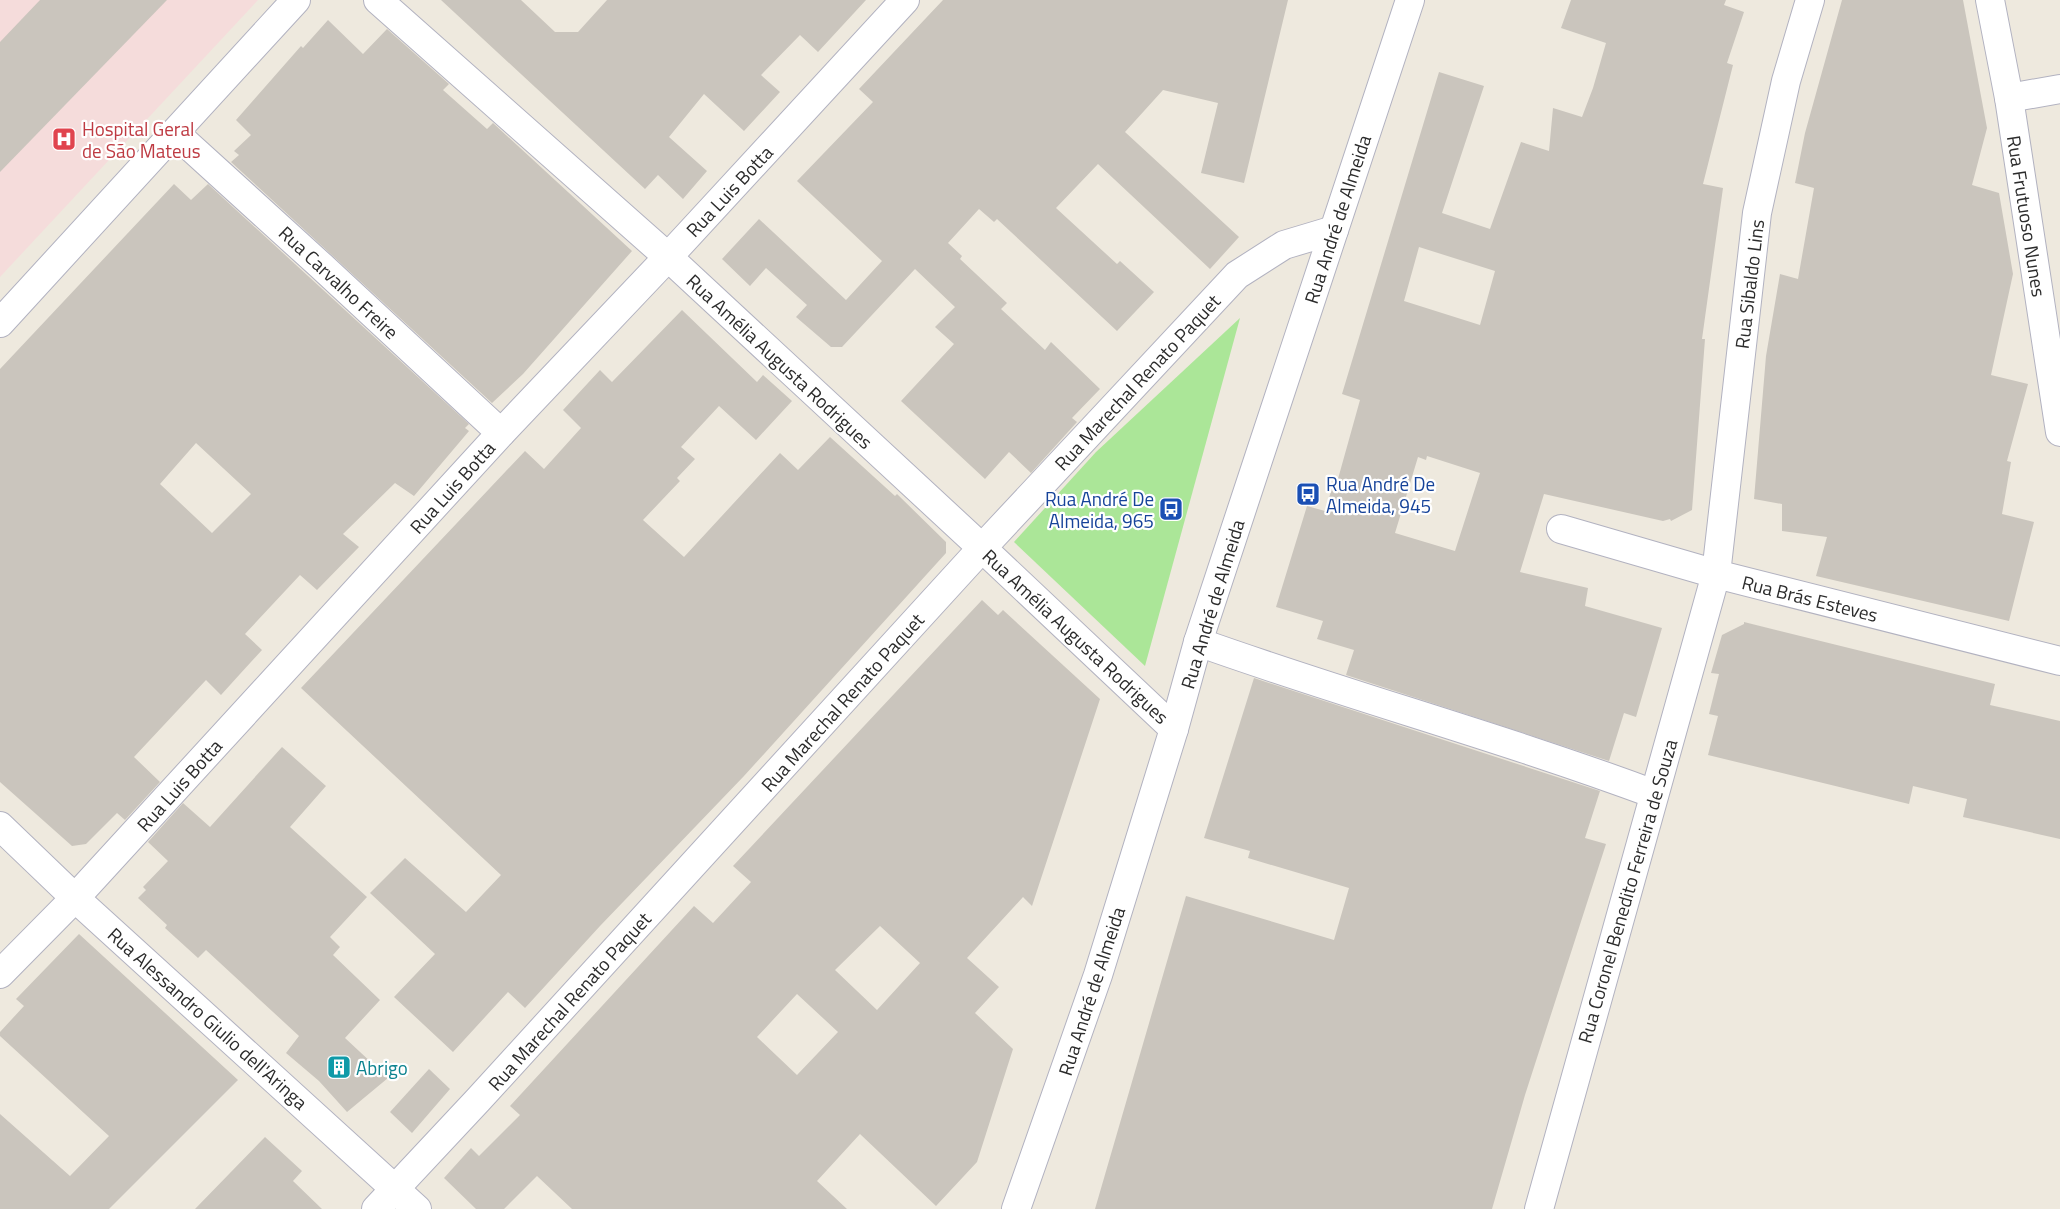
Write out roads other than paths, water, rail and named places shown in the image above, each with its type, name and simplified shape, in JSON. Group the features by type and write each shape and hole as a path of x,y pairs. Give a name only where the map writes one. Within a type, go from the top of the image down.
{"street":[{"path":"0,323 296,0"},
{"name":"Rua Amélia Augusta Rodrigues","path":"378,0 668,257 1174,729"},
{"name":"Rua Luis Botta","path":"0,974 75,898 501,433 668,257 905,0"},
{"name":"Rua André de Almeida","path":"1016,1209 1098,975 1174,729 1198,642 1410,0"},
{"name":"Rua Sibaldo Lins","path":"1716,574 1757,213 1786,81 1810,0"},
{"name":"Rua Frutuoso Nunes","path":"1990,0 2008,98 2060,432"},
{"path":"2008,98 2060,89"},
{"name":"Rua Carvalho Freire","path":"175,133 501,433"},
{"name":"Rua Marechal Renato Paquet","path":"376,1209 478,1100 982,548 1237,275 1284,245 1334,230"},
{"name":"Rua Brás Esteves","path":"1561,529 1716,574 2060,661"},
{"name":"Rua Coronel Benedito Ferreira de Souza","path":"1539,1209 1716,574"},
{"path":"1198,642 1586,769 1654,794"},
{"name":"Rua Alessandro Giulio dell'Aringa","path":"0,826 75,898 417,1209"}],"place":[{"name":"Hospital Geral de São Mateus","path":"64,139"},
{"name":"Rua André De Almeida, 945","path":"1308,494"},
{"name":"Rua André De Almeida, 965","path":"1171,509"},
{"name":"Abrigo","path":"339,1067"}]}
